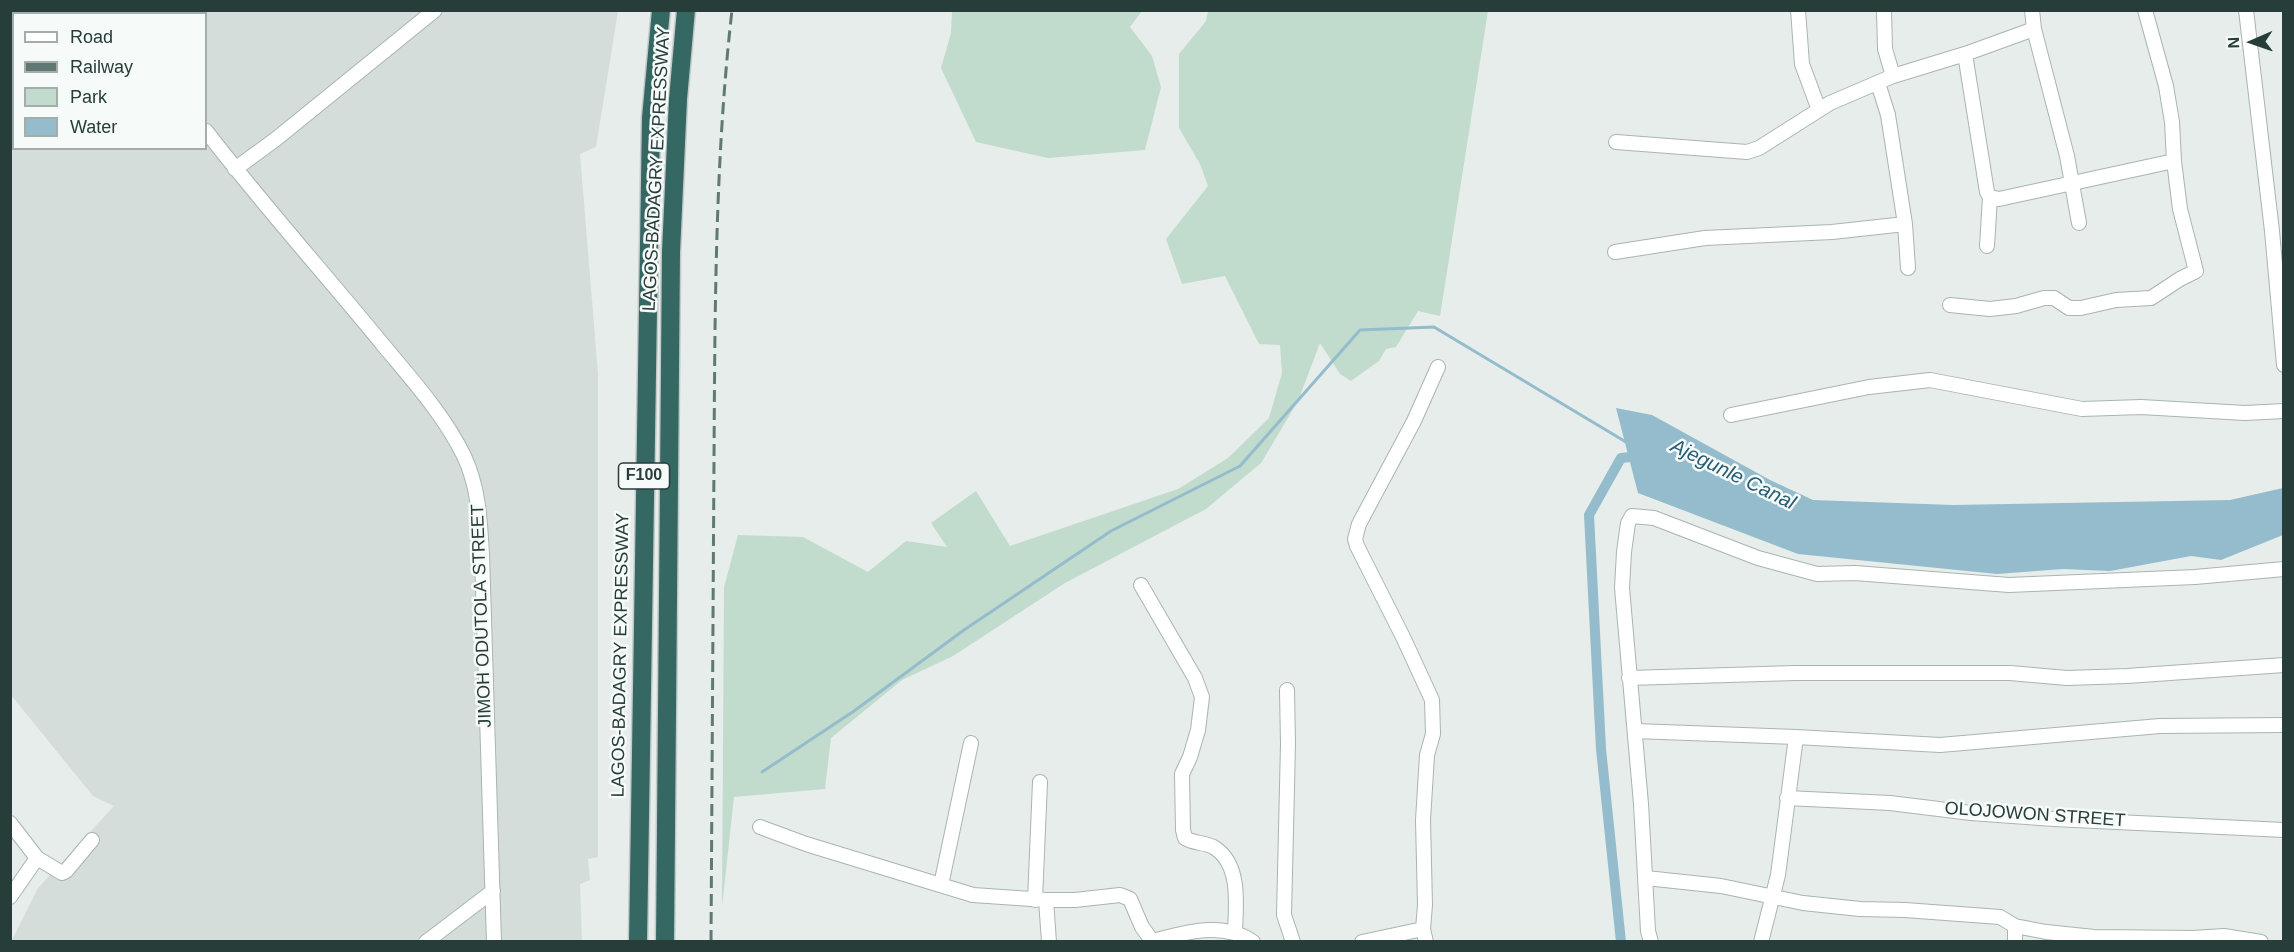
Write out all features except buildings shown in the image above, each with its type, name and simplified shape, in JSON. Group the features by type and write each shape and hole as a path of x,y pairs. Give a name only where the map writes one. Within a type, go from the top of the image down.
{"highway":[{"name":"LAGOS-BADAGRY EXPRESSWAY","path":"638,942 649,175 651,118 661,10"},
{"name":"LAGOS-BADAGRY EXPRESSWAY","path":"665,942 671,252 678,99 686,10"}],"street":[{"path":"235,169 276,139 435,10"},
{"path":"1798,10 1802,64 1819,110"},
{"path":"1884,10 1885,49 1893,76"},
{"path":"2032,10 2034,29 2067,156 2079,223"},
{"path":"1950,305 1990,309 2054,298 2069,308 2081,308 2116,300 2151,298 2196,271 2180,209 2172,122 2166,86 2145,10"},
{"path":"2246,10 2279,265 2283,362"},
{"path":"1616,142 1747,152 1759,148 1819,110 1893,76 1965,54 2034,29"},
{"path":"1965,54 1987,192 1990,197 1987,246"},
{"path":"1878,83 1888,115 1905,224 1908,268"},
{"name":"JIMOH ODUTOLA STREET","path":"207,132 235,169 411,377 440,416 465,457 479,501 494,942"},
{"path":"1990,197 1999,199 2174,161"},
{"path":"1615,252 1705,238 1832,232 1905,224"},
{"path":"1362,942 1424,935 1423,820 1427,755 1433,734 1432,700 1413,657 1366,567 1355,539 1359,524 1414,421 1438,367"},
{"path":"1731,415 1869,387 1930,380 2082,409 2141,407 2245,413 2283,411"},
{"path":"1651,942 1648,931 1635,731 1622,588 1628,523 1632,516 1654,518 1758,558 1816,574 1855,573 2008,585 2195,577 2283,569"},
{"path":"1141,585 1195,678 1202,697 1190,757 1182,774 1183,831 1185,838 1216,849 1228,862 1237,900 1235,931"},
{"path":"1629,678 1795,673 2010,673 2067,678 2283,665"},
{"path":"1287,690 1288,756 1284,915 1293,942"},
{"path":"1635,731 1940,745 2160,726 2283,725"},
{"path":"1761,942 1774,897 1796,737"},
{"path":"941,885 971,743"},
{"path":"1040,782 1040,900 1050,942"},
{"name":"OLOJOWON STREET","path":"1787,798 1890,803 1971,813 2054,819 2283,830"},
{"path":"10,822 37,858 62,873 92,840"},
{"path":"760,827 806,844 973,894 1040,900 1075,900 1120,895 1130,899 1142,927 1153,941 1201,930 1235,931 1253,942"},
{"path":"10,897 37,858"},
{"path":"1646,878 1721,886 1803,903 1860,909 2000,917 2015,926 2094,937 2224,936 2261,942"},
{"path":"426,942 493,891"},
{"path":"2015,926 2015,942"}],"shaded area":[{"path":"11,11 618,11 596,147 580,154 598,374 598,857 588,859 590,880 580,884 582,941 11,942 38,888 114,806 93,796 11,695"}],"green space":[{"path":"952,11 1142,11 1130,27 1152,56 1161,87 1145,150 1048,158 976,142 941,68 951,33"},
{"path":"1208,11 1488,11 1440,316 1418,311 1396,347 1386,349 1379,361 1351,381 1340,374 1320,343 1298,401 1261,463 1206,509 1065,583 953,656 902,680 831,738 825,789 734,797 722,907 724,587 738,535 803,537 868,572 906,541 947,547 931,523 976,491 1010,546 1178,489 1228,458 1269,418 1282,373 1280,345 1259,344 1225,276 1182,284 1166,239 1208,186 1200,164 1179,128 1179,54 1206,21"}],"water":[{"path":"1616,408 1652,415 1770,480 1813,500 1953,505 2230,500 2283,488 2283,535 2221,560 2191,556 2110,571 2063,569 1997,574 1798,554 1638,493"}],"waterway":[{"path":"762,772 854,711 964,630 1111,531 1240,466 1360,330 1434,327 1626,442"},
{"name":"Ajegunle Canal","path":"1621,942 1601,749 1589,515 1621,458 1641,456"}],"railway":[{"path":"711,942 716,290 722,122 732,10"}]}
